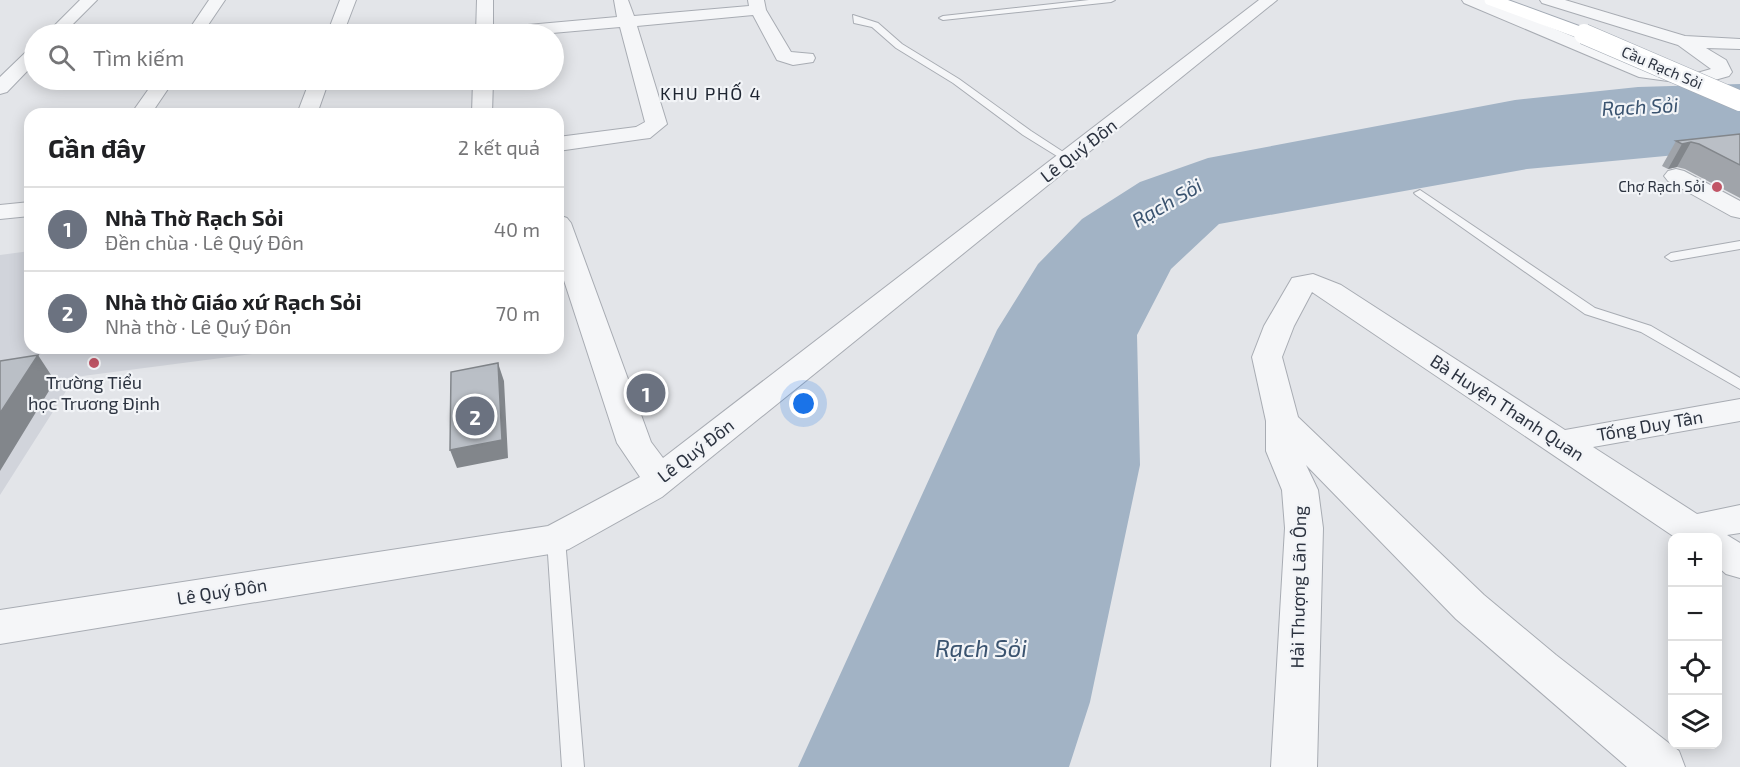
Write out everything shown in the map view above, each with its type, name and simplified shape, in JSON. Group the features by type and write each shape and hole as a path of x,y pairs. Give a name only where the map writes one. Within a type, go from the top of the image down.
{"main road":[{"name":"Cầu Rạch Sỏi","path":"1492,0 1584,34 1740,101"},
{"name":"Cầu Rạch Sỏi","path":"1522,0 1611,31 1740,86"}],"street":[{"path":"64,24 89,0"},
{"path":"201,24 217,0"},
{"path":"339,24 348,0"},
{"path":"485,0 486,24"},
{"path":"564,143 642,133 656,124 621,0"},
{"name":"Lê Quý Đôn","path":"0,627 556,539 649,488 1269,0"},
{"path":"1470,0 1646,72 1697,79 1722,72 1719,64 1684,41"},
{"path":"1548,0 1684,41 1740,44"},
{"path":"564,27 757,5 784,56 793,59 806,58"},
{"path":"2,84 24,63"},
{"path":"2,84 24,81"},
{"path":"145,108 157,90"},
{"path":"309,108 315,90"},
{"path":"482,108 483,90"},
{"path":"1676,176 1740,211"},
{"path":"0,212 24,210"},
{"path":"564,240 634,443 644,459 661,478"},
{"name":"Hải Thượng Lãn Ông","path":"1294,767 1304,528 1300,490 1283,451 1283,421 1267,357 1291,301 1302,284 1308,282"},
{"name":"Bà Huyện Thanh Quan","path":"1308,282 1331,291 1697,533"},
{"name":"Tống Duy Tân","path":"1560,442 1740,410"},
{"path":"1283,421 1324,460 1383,525 1471,608 1662,767"},
{"path":"1714,533 1740,519"},
{"name":"Bà Huyện Thanh Quan","path":"1722,550 1740,562"}],"lane":[{"path":"943,18 1111,0"},
{"path":"856,17 857,21 875,25 899,46 957,81 1027,133 1069,159"},
{"path":"1420,193 1590,310 1646,329 1740,384"},
{"path":"1671,257 1740,245"},
{"path":"556,539 573,767"}],"shaded area":[{"name":"Trường Tiểu học Trương Định","path":"24,252 24,354 253,354 75,377 0,495 0,255"}],"water":[{"name":"Rạch Sỏi","path":"1740,84 1740,149 1527,169 1219,224 1171,269 1137,335 1140,465 1090,702 1069,767 798,767 997,330 1038,264 1082,219 1140,182 1208,158 1515,100 1638,87"}],"building":[{"path":"1740,134 1740,165 1699,144 1691,142 1682,144 1676,141"},
{"path":"38,355 0,413 0,361"},
{"path":"498,363 502,440 450,450 451,372"}],"place":[{"name":"Chợ Rạch Sỏi","path":"1717,187"},
{"name":"Trường Tiểu học Trương Định","path":"94,363"},
{"name":"Nhà Thờ Rạch Sỏi","path":"646,393"},
{"name":"Nhà thờ Giáo xứ Rạch Sỏi","path":"475,416"}],"district":[{"name":"KHU PHỐ 4","path":"711,94"}]}
